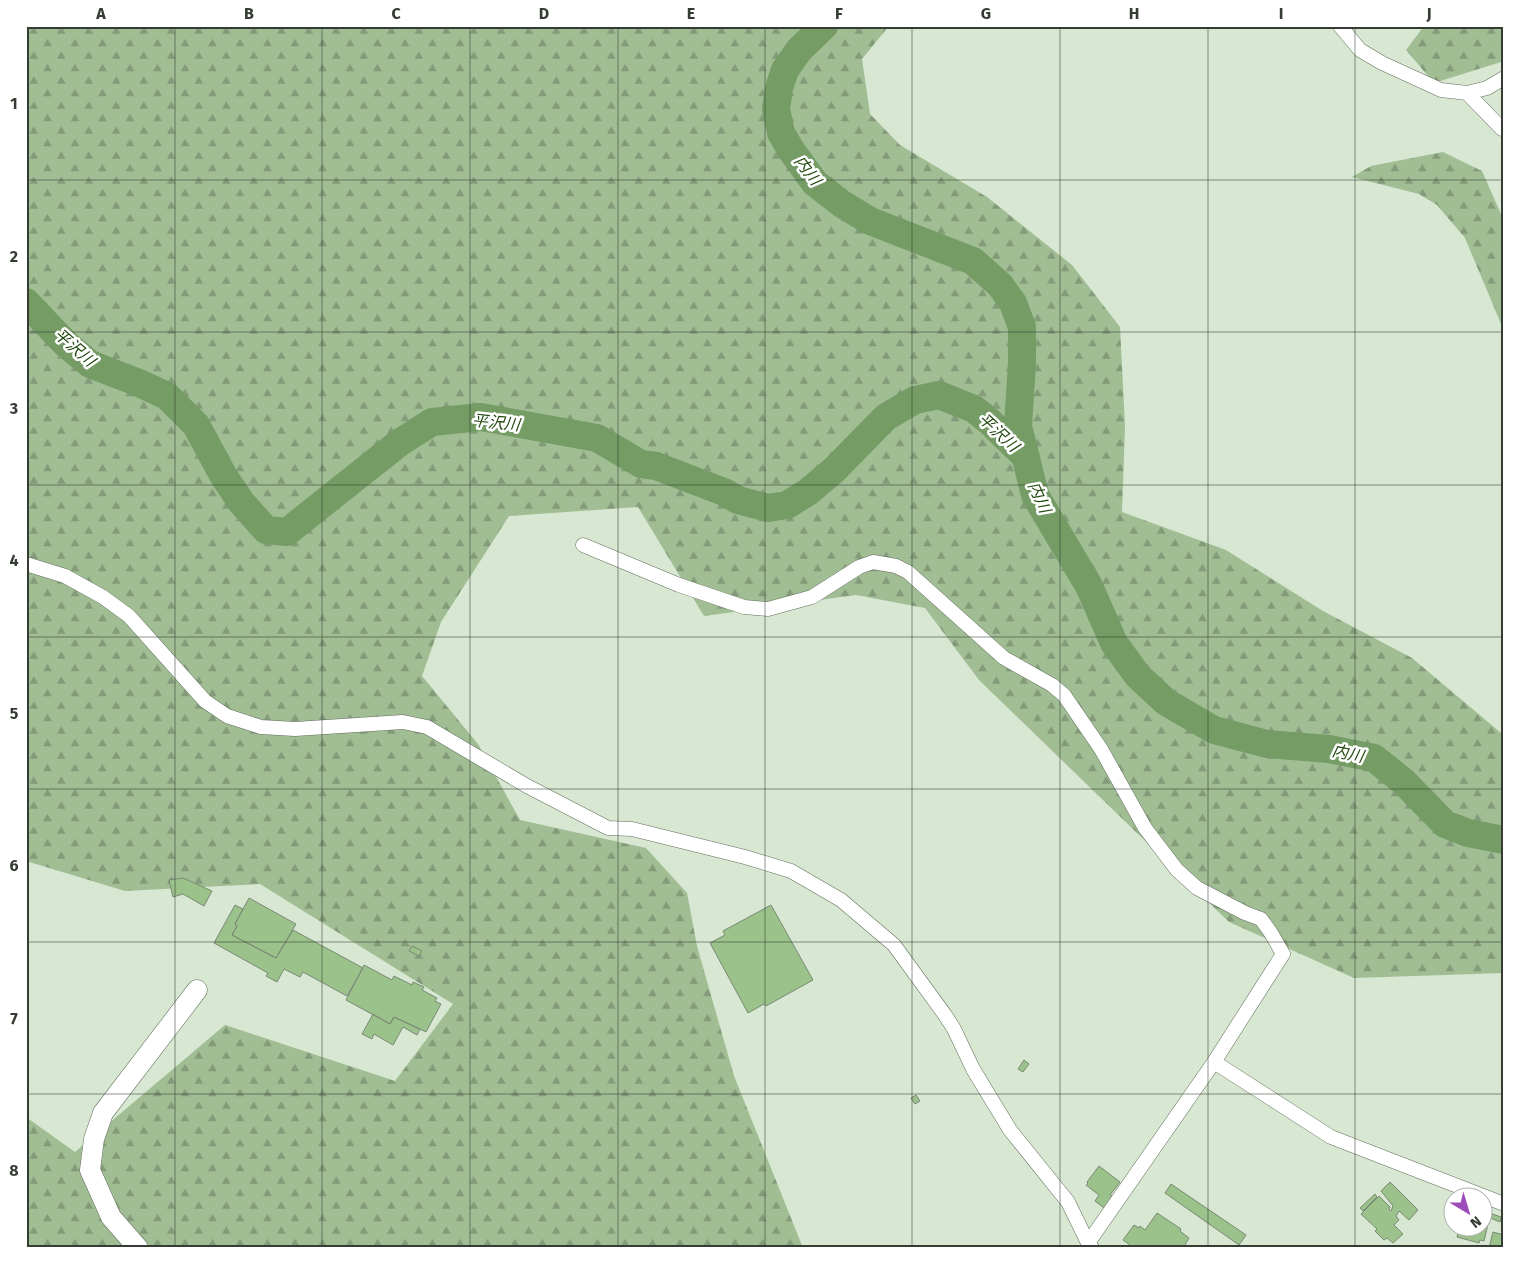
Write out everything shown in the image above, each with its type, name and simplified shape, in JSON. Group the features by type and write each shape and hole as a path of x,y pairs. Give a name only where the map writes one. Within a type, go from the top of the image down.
{"street":[{"path":"1340,26 1360,50 1382,63 1441,90 1467,93 1487,88 1504,78"},
{"path":"1467,93 1502,130"},
{"path":"26,564 65,576 102,597 129,616 205,701 227,716 261,727 295,729 403,722 427,727 526,786 608,828 632,829 764,862 791,871 841,900 894,945 945,1015 954,1029 973,1069 1010,1130 1068,1202 1090,1245 1214,1062 1283,954 1261,919 1245,913 1197,888 1177,870 1145,828 1101,749 1064,695 1052,685 1004,658 908,572 896,566 873,562 859,567 812,597 768,609 744,606 679,585 583,545"},
{"path":"138,1248 111,1217 90,1170 94,1139 103,1113 196,990"},
{"path":"1214,1062 1331,1137 1504,1204"}],"green space":[{"path":"26,26 889,26 862,59 870,114 900,145 987,197 1072,265 1120,327 1125,426 1122,512 1226,550 1323,611 1412,658 1501,733 1504,732 1504,973 1354,978 1229,922 979,680 925,608 856,595 704,616 638,507 509,516 441,622 422,676 478,744 520,820 646,848 687,893 697,946 734,1076 803,1248 26,1248 26,1117 75,1152 225,1025 395,1081 453,1004 260,884 125,891 26,861"},
{"path":"1424,26 1504,26 1504,61 1434,83 1406,50"},
{"path":"1443,152 1482,171 1504,221 1504,331 1465,238 1437,205 1419,194 1352,177 1371,166"}],"building":[{"path":"183,878 212,891 204,906 183,894 173,897 169,880"},
{"path":"249,898 296,924 276,958 232,935 237,926 235,924"},
{"path":"235,905 243,909 235,924 237,926 232,935 276,958 293,930 363,968 347,996 303,972 300,977 284,969 277,982 266,976 268,973 214,943"},
{"path":"771,905 813,980 766,1006 764,1004 748,1013 710,943 725,935 723,931"},
{"path":"412,946 422,951 419,956 409,951"},
{"path":"364,965 392,980 394,976 412,985 413,982 424,987 422,990 437,998 435,1001 441,1004 426,1032 394,1017 390,1024 346,1000"},
{"path":"373,1014 390,1024 394,1017 420,1029 417,1035 403,1027 393,1045 374,1034 372,1039 362,1034"},
{"path":"1024,1060 1029,1064 1023,1072 1018,1069"},
{"path":"916,1095 920,1101 915,1104 911,1098"},
{"path":"1099,1166 1120,1182 1110,1195 1115,1198 1107,1210 1095,1201 1099,1195 1086,1185"},
{"path":"1390,1182 1418,1210 1409,1220 1399,1211 1396,1216 1399,1220 1394,1225 1403,1234 1393,1243 1387,1238 1384,1240 1375,1231 1377,1229 1361,1214 1379,1196 1390,1207 1391,1211 1393,1206 1381,1191"},
{"path":"1171,1184 1246,1235 1239,1245 1165,1193"},
{"path":"1375,1194 1377,1197 1363,1211 1360,1208"},
{"path":"1157,1213 1181,1229 1180,1231 1189,1238 1183,1248 1134,1248 1123,1240 1134,1225 1139,1228 1140,1226 1145,1230"},
{"path":"1492,1214 1501,1217 1500,1222 1492,1219"},
{"path":"1493,1232 1504,1235 1504,1248 1489,1248"},
{"path":"1485,1236 1484,1241 1480,1240 1479,1243 1457,1237"}],"waterway":[{"name":"内川","path":"824,26 799,50 785,70 779,88 776,109 781,133 815,183 842,204 870,221 973,261 1000,285 1013,303 1022,327 1018,426 1035,495 1089,586 1114,643 1138,676 1166,702 1214,730 1267,744 1329,749 1374,758 1404,782 1445,824 1468,833 1504,840"},
{"name":"平沢川","path":"26,302 65,343 90,364 167,396 196,425 223,475 241,502 266,530 287,532 399,443 432,422 481,417 597,438 641,464 656,466 724,492 738,500 768,508 787,505 808,492 834,470 886,417 915,400 939,395 974,409 1026,457"}]}
